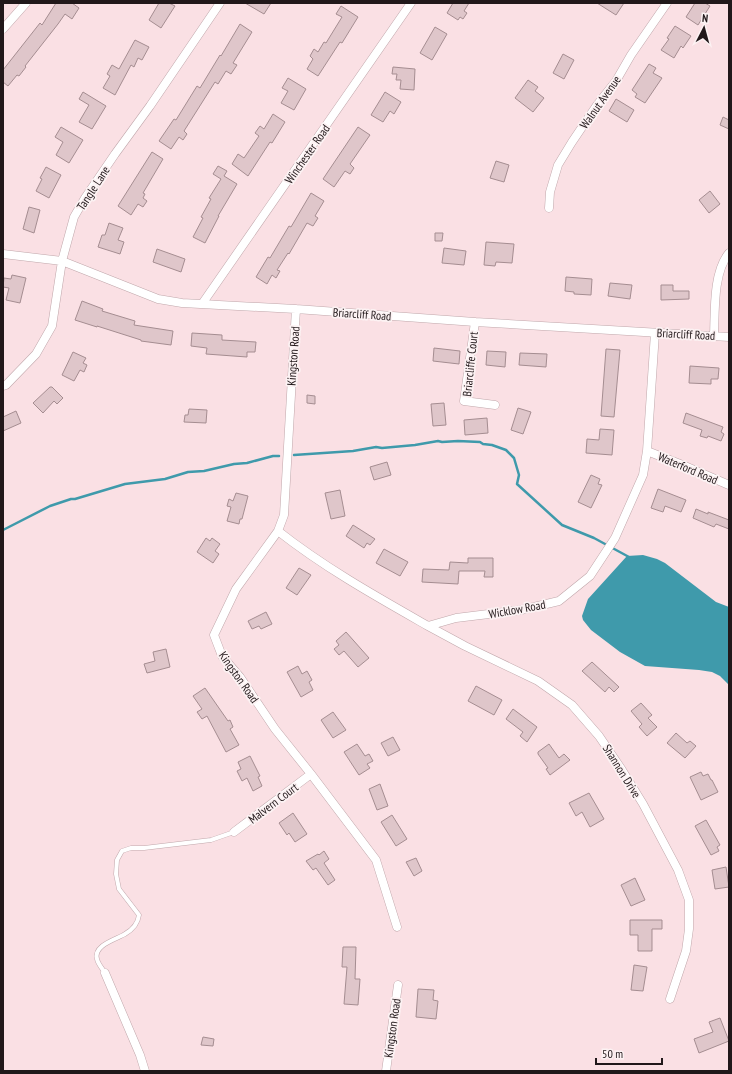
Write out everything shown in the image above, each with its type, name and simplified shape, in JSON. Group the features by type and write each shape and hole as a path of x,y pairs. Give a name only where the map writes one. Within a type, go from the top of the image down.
{"street":[{"path":"3,29 26,3"},
{"name":"Tangle Lane","path":"3,386 6,385 36,354 52,326 62,261 74,217 115,154 150,106 220,3"},
{"name":"Winchester Road","path":"202,304 411,3"},
{"name":"Walnut Avenue","path":"549,208 550,192 558,165 588,118 616,81 631,55 667,3"},
{"path":"714,336 716,284 725,258 729,253"},
{"name":"Briarcliff Road","path":"3,254 62,261 158,298 182,303 729,337"},
{"name":"Kingston Road","path":"296,309 284,516 278,531 236,589 214,635 222,656 240,677 275,729 376,860 397,927"},
{"name":"Briarcliffe Court","path":"475,322 464,400 495,405"},
{"name":"Wicklow Road","path":"428,626 456,618 521,610 559,601 590,576 615,538 643,475 647,451 655,333"},
{"name":"Waterford Road","path":"647,451 729,485"},
{"path":"278,531 294,544 338,573 376,597 428,626"},
{"name":"Shannon Drive","path":"428,626 465,646 538,681 572,705 599,736 622,770 643,804 678,870 688,900 689,929 686,951 670,999"},
{"name":"Malvern Court","path":"234,832 311,774"},
{"path":"105,973 145,1071"},
{"name":"Kingston Road","path":"386,1071 398,985"}],"lane":[{"path":"105,973 96,958 99,949 125,934 134,927 139,920 139,915 119,889 116,874 117,860 122,851 131,848 144,848 211,840 234,832"}],"water":[{"path":"643,555 665,563 716,602 729,607 729,685 720,676 712,672 645,666 620,652 591,630 583,620 582,616 588,599 627,556"}],"building":[{"path":"56,3 72,3 79,8 72,19 65,14 19,76 17,75 8,86 3,82 3,70 40,23 42,25"},
{"path":"159,3 169,3 175,6 161,28 149,20"},
{"path":"245,3 271,3 264,14"},
{"path":"453,3 469,3 464,11 467,13 463,19 460,17 458,20 447,13"},
{"path":"597,3 624,3 616,15"},
{"path":"695,3 705,3 710,6 698,25 686,17"},
{"path":"341,6 358,17 342,43 340,42 318,76 307,69 313,59 310,56 314,49 318,52 324,42 326,43 342,17 336,14"},
{"path":"240,24 252,32 233,63 237,65 231,74 226,71 218,84 215,82 184,131 187,134 183,140 179,137 171,149 159,141 174,119 176,120 197,86 200,88"},
{"path":"675,26 691,36 683,48 681,46 674,58 661,50 669,39 667,38"},
{"path":"435,27 447,34 432,60 420,53"},
{"path":"135,40 149,47 142,60 138,58 134,67 131,65 115,95 103,88 110,76 107,74 112,65 119,69"},
{"path":"563,54 574,60 564,79 553,73"},
{"path":"649,64 656,68 653,73 662,78 645,103 635,97 637,94 632,90"},
{"path":"393,67 415,69 414,90 400,89 401,80 396,80 397,74 392,74"},
{"path":"288,78 306,89 294,110 281,103 288,91 282,88"},
{"path":"528,80 538,87 535,91 544,98 533,112 515,98"},
{"path":"83,92 106,106 92,129 79,122 89,105 79,99"},
{"path":"385,92 401,102 394,114 390,111 383,122 371,115"},
{"path":"616,99 634,110 627,122 609,111"},
{"path":"273,114 285,122 248,176 232,164 238,154 244,158 259,136 255,133 260,126 264,129"},
{"path":"723,117 729,120 729,129 720,125"},
{"path":"61,127 83,140 69,163 56,155 63,142 55,137"},
{"path":"358,127 370,135 350,164 354,168 350,174 345,171 334,187 323,179"},
{"path":"152,152 163,159 143,193 145,194 143,198 147,201 143,207 138,204 131,215 118,206"},
{"path":"496,161 509,165 504,182 490,178"},
{"path":"218,166 227,171 224,176 237,184 218,216 205,243 193,237 203,218 201,217 211,199 209,198 221,179 213,174"},
{"path":"46,167 61,175 49,198 36,191 42,179 40,178"},
{"path":"710,191 720,204 709,213 699,200"},
{"path":"311,193 324,201 315,216 318,218 313,226 307,223 289,254 288,253 277,270 280,271 276,278 272,275 267,284 256,277 268,257 270,258 289,226 291,227"},
{"path":"29,207 40,210 34,233 23,229"},
{"path":"109,223 123,228 118,240 124,242 120,254 98,247 102,235 105,235"},
{"path":"435,233 443,233 442,241 435,241"},
{"path":"486,242 514,244 512,263 496,262 495,266 484,265"},
{"path":"444,248 466,251 464,265 442,263"},
{"path":"157,249 185,259 181,272 153,262"},
{"path":"12,275 26,278 20,303 6,300 9,288 3,287 4,278 11,279"},
{"path":"566,277 592,279 591,295 574,294 574,292 565,291"},
{"path":"610,283 632,285 630,299 608,296"},
{"path":"661,285 673,285 673,291 689,291 689,299 661,300"},
{"path":"82,301 103,309 102,311 135,321 134,325 173,331 171,345 141,341 75,320"},
{"path":"192,333 222,335 222,340 256,342 255,352 247,352 247,357 206,354 207,348 191,346"},
{"path":"434,348 460,351 459,364 433,361"},
{"path":"606,349 620,350 614,417 601,416"},
{"path":"487,351 506,352 505,367 486,365"},
{"path":"73,352 86,358 83,363 87,365 84,372 80,370 74,381 62,375"},
{"path":"520,353 547,354 546,367 519,365"},
{"path":"690,366 719,368 718,379 711,379 711,384 689,383"},
{"path":"50,387 52,387 63,398 57,404 54,401 43,413 33,403"},
{"path":"307,395 315,396 315,404 307,403"},
{"path":"444,403 446,425 433,426 431,404"},
{"path":"518,408 531,412 523,434 511,430"},
{"path":"189,409 207,410 206,423 184,422 185,415 188,415"},
{"path":"16,411 21,423 3,431 3,417"},
{"path":"686,413 723,427 721,432 724,434 721,441 708,436 707,438 700,436 702,430 683,423"},
{"path":"487,418 488,433 465,435 464,420"},
{"path":"600,429 614,430 612,455 586,453 587,439 599,440"},
{"path":"387,462 391,475 374,480 370,467"},
{"path":"591,475 600,479 598,484 602,485 591,508 578,502"},
{"path":"658,489 686,500 681,512 665,506 663,512 651,508"},
{"path":"340,490 345,516 331,519 325,493"},
{"path":"236,493 248,496 242,519 240,519 239,524 227,521 231,507 227,506 229,499 233,501"},
{"path":"696,509 729,520 729,529 716,524 714,527 693,518"},
{"path":"353,525 375,539 370,545 367,543 364,548 346,536"},
{"path":"206,538 210,541 212,538 220,544 215,551 219,554 213,563 197,552"},
{"path":"384,549 408,562 400,576 376,563"},
{"path":"468,558 493,558 493,577 484,577 485,571 459,571 458,584 422,582 423,569 449,570 450,562 468,563"},
{"path":"299,568 311,575 297,595 286,588"},
{"path":"266,612 272,624 261,629 259,626 252,629 248,621"},
{"path":"346,632 369,658 358,667 344,651 339,655 334,649 339,645 336,641"},
{"path":"166,649 170,667 147,673 144,664 155,661 153,652"},
{"path":"592,662 619,687 614,692 609,687 605,692 582,671"},
{"path":"298,666 302,674 307,671 312,680 309,682 313,690 301,697 287,672"},
{"path":"476,686 502,700 494,715 468,701"},
{"path":"205,688 228,721 230,720 233,727 230,729 239,745 226,752 207,716 202,719 197,712 202,709 193,696"},
{"path":"641,703 652,715 648,718 657,727 647,736 639,727 642,724 631,711"},
{"path":"513,709 537,727 527,742 520,736 523,732 506,719"},
{"path":"333,712 346,730 333,738 321,720"},
{"path":"676,733 687,743 690,741 696,746 685,758 667,743"},
{"path":"393,737 400,750 388,756 381,743"},
{"path":"357,744 365,756 369,754 373,761 367,764 370,768 359,775 344,752"},
{"path":"549,744 559,758 564,754 570,760 550,775 546,769 548,768 538,754 538,752"},
{"path":"250,756 260,776 258,777 262,786 253,791 247,778 242,781 237,771 241,769 238,762"},
{"path":"701,772 703,776 708,774 718,792 701,800 690,777"},
{"path":"380,784 388,806 377,810 369,789"},
{"path":"589,793 604,819 590,827 582,812 576,816 569,803"},
{"path":"293,813 307,834 295,842 289,833 287,835 279,823"},
{"path":"392,815 407,839 396,846 381,822"},
{"path":"706,820 720,845 717,847 719,851 711,855 695,826"},
{"path":"324,851 329,859 324,863 335,880 328,885 316,868 313,870 306,861"},
{"path":"416,858 422,871 414,876 406,862"},
{"path":"726,867 729,887 715,889 712,870"},
{"path":"635,878 645,900 631,906 621,885"},
{"path":"630,920 662,920 662,929 652,929 652,951 638,951 638,935 630,935"},
{"path":"343,947 356,947 355,979 360,979 358,1005 344,1004 347,967 342,967"},
{"path":"634,965 647,967 643,991 631,990"},
{"path":"418,989 434,990 433,1000 438,1001 436,1019 416,1017"},
{"path":"720,1018 729,1041 699,1053 694,1039 713,1032 709,1022"},
{"path":"203,1037 214,1039 213,1046 201,1045"}],"waterway":[{"path":"294,455 353,451 376,447 382,448 415,445 438,441 480,442 483,444 492,445 506,450 514,458 519,475 517,484 562,525 594,538 629,557"},
{"path":"3,530 50,506 125,484 165,479 188,472 204,471 279,456"}]}
